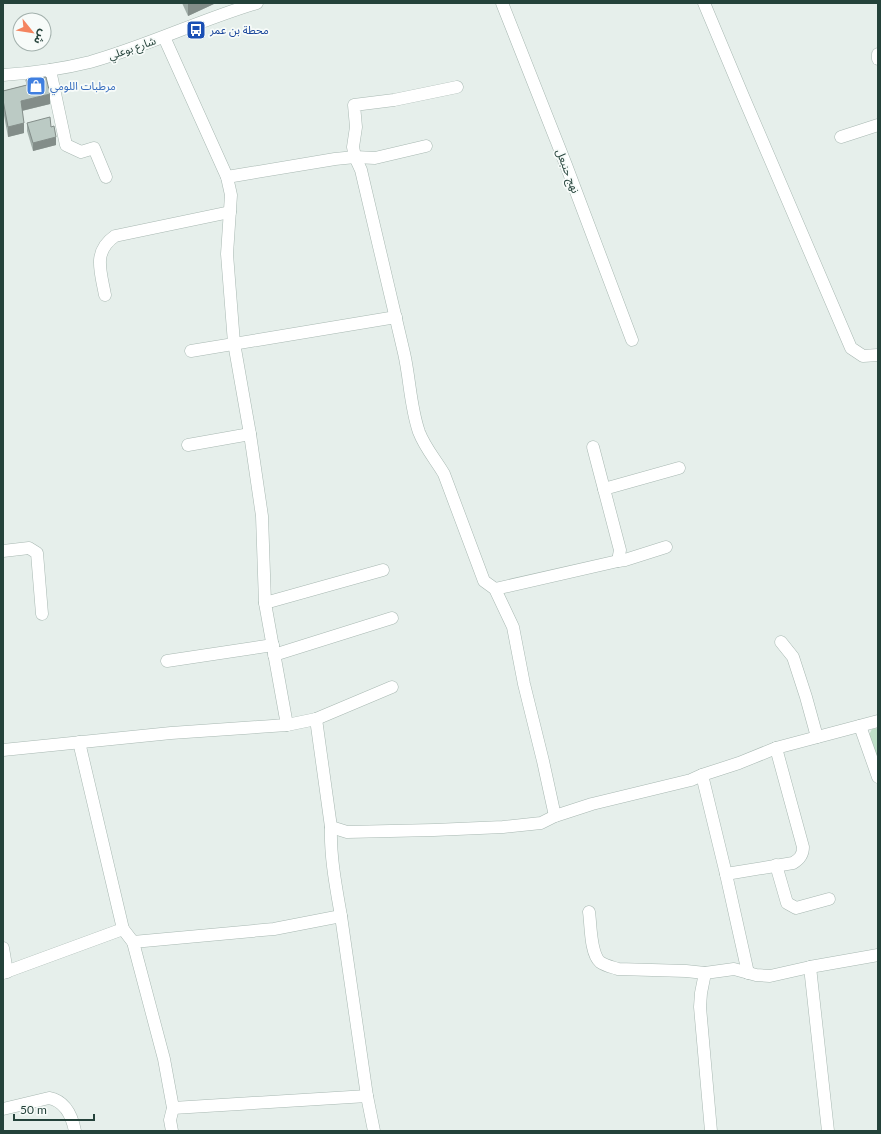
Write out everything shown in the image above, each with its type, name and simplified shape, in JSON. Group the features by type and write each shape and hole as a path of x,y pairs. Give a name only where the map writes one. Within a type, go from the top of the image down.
{"street":[{"name":"شارع بوعلي","path":"3,75 50,70 92,61 164,37 229,7 257,3"},
{"name":"نهج حنبعل","path":"502,3 566,165 632,340"},
{"path":"704,3 851,348 863,356 878,355"},
{"path":"164,37 227,177 231,195 227,254 234,344 250,434 262,516 264,603 287,725"},
{"path":"878,54 878,59"},
{"path":"50,70 66,145 81,152 94,148 106,177"},
{"path":"457,87 394,100 354,105 356,127 353,147 360,170 406,359 409,386 419,432 427,449 444,474 484,581 495,588 513,627 524,684 544,760 555,816"},
{"path":"842,137 878,125"},
{"path":"227,177 335,159 355,157 375,158 426,146"},
{"path":"105,295 100,253 115,236 230,212"},
{"path":"191,350 396,317"},
{"path":"188,445 250,434"},
{"path":"593,447 620,550 618,561"},
{"path":"604,489 679,468"},
{"path":"495,588 625,560 666,547"},
{"path":"3,551 29,548 37,554 42,614"},
{"path":"264,603 383,570"},
{"path":"167,661 273,650 392,618"},
{"path":"781,642 793,657 817,737"},
{"path":"3,750 171,733 287,725 316,719 392,687"},
{"path":"316,719 331,827 330,841 333,874 341,916 366,1096 374,1131"},
{"path":"331,827 347,832 503,828 541,823 555,816 592,804 691,780 776,748 878,721"},
{"path":"860,726 878,777"},
{"path":"79,742 123,929 133,942 164,1059 173,1108 170,1120 172,1131"},
{"path":"726,874 793,863 798,860 803,852 803,847 776,748"},
{"path":"702,775 748,973"},
{"path":"776,865 787,903 796,908 829,899"},
{"path":"589,912 594,951 600,961 609,967 618,969 705,973 734,969 762,976 770,976 810,966 878,955"},
{"path":"133,942 274,929 341,916"},
{"path":"3,948 5,972 123,929"},
{"path":"734,969 743,950"},
{"path":"810,966 828,1131"},
{"path":"705,973 700,1007 709,1092 711,1131"},
{"path":"173,1108 366,1096"},
{"path":"3,1109 49,1098 57,1099 67,1109 75,1131"}],"green space":[{"path":"878,728 878,766 868,737 872,729"}],"building":[{"path":"46,77 50,94 21,101 24,123 8,127 3,100 3,91 27,85 26,80"},
{"path":"50,117 51,127 54,126 56,137 33,143 27,123"}],"place":[{"name":"محطة بن عمر","path":"196,30"},
{"name":"مرطبات اللومي","path":"36,86"}]}
